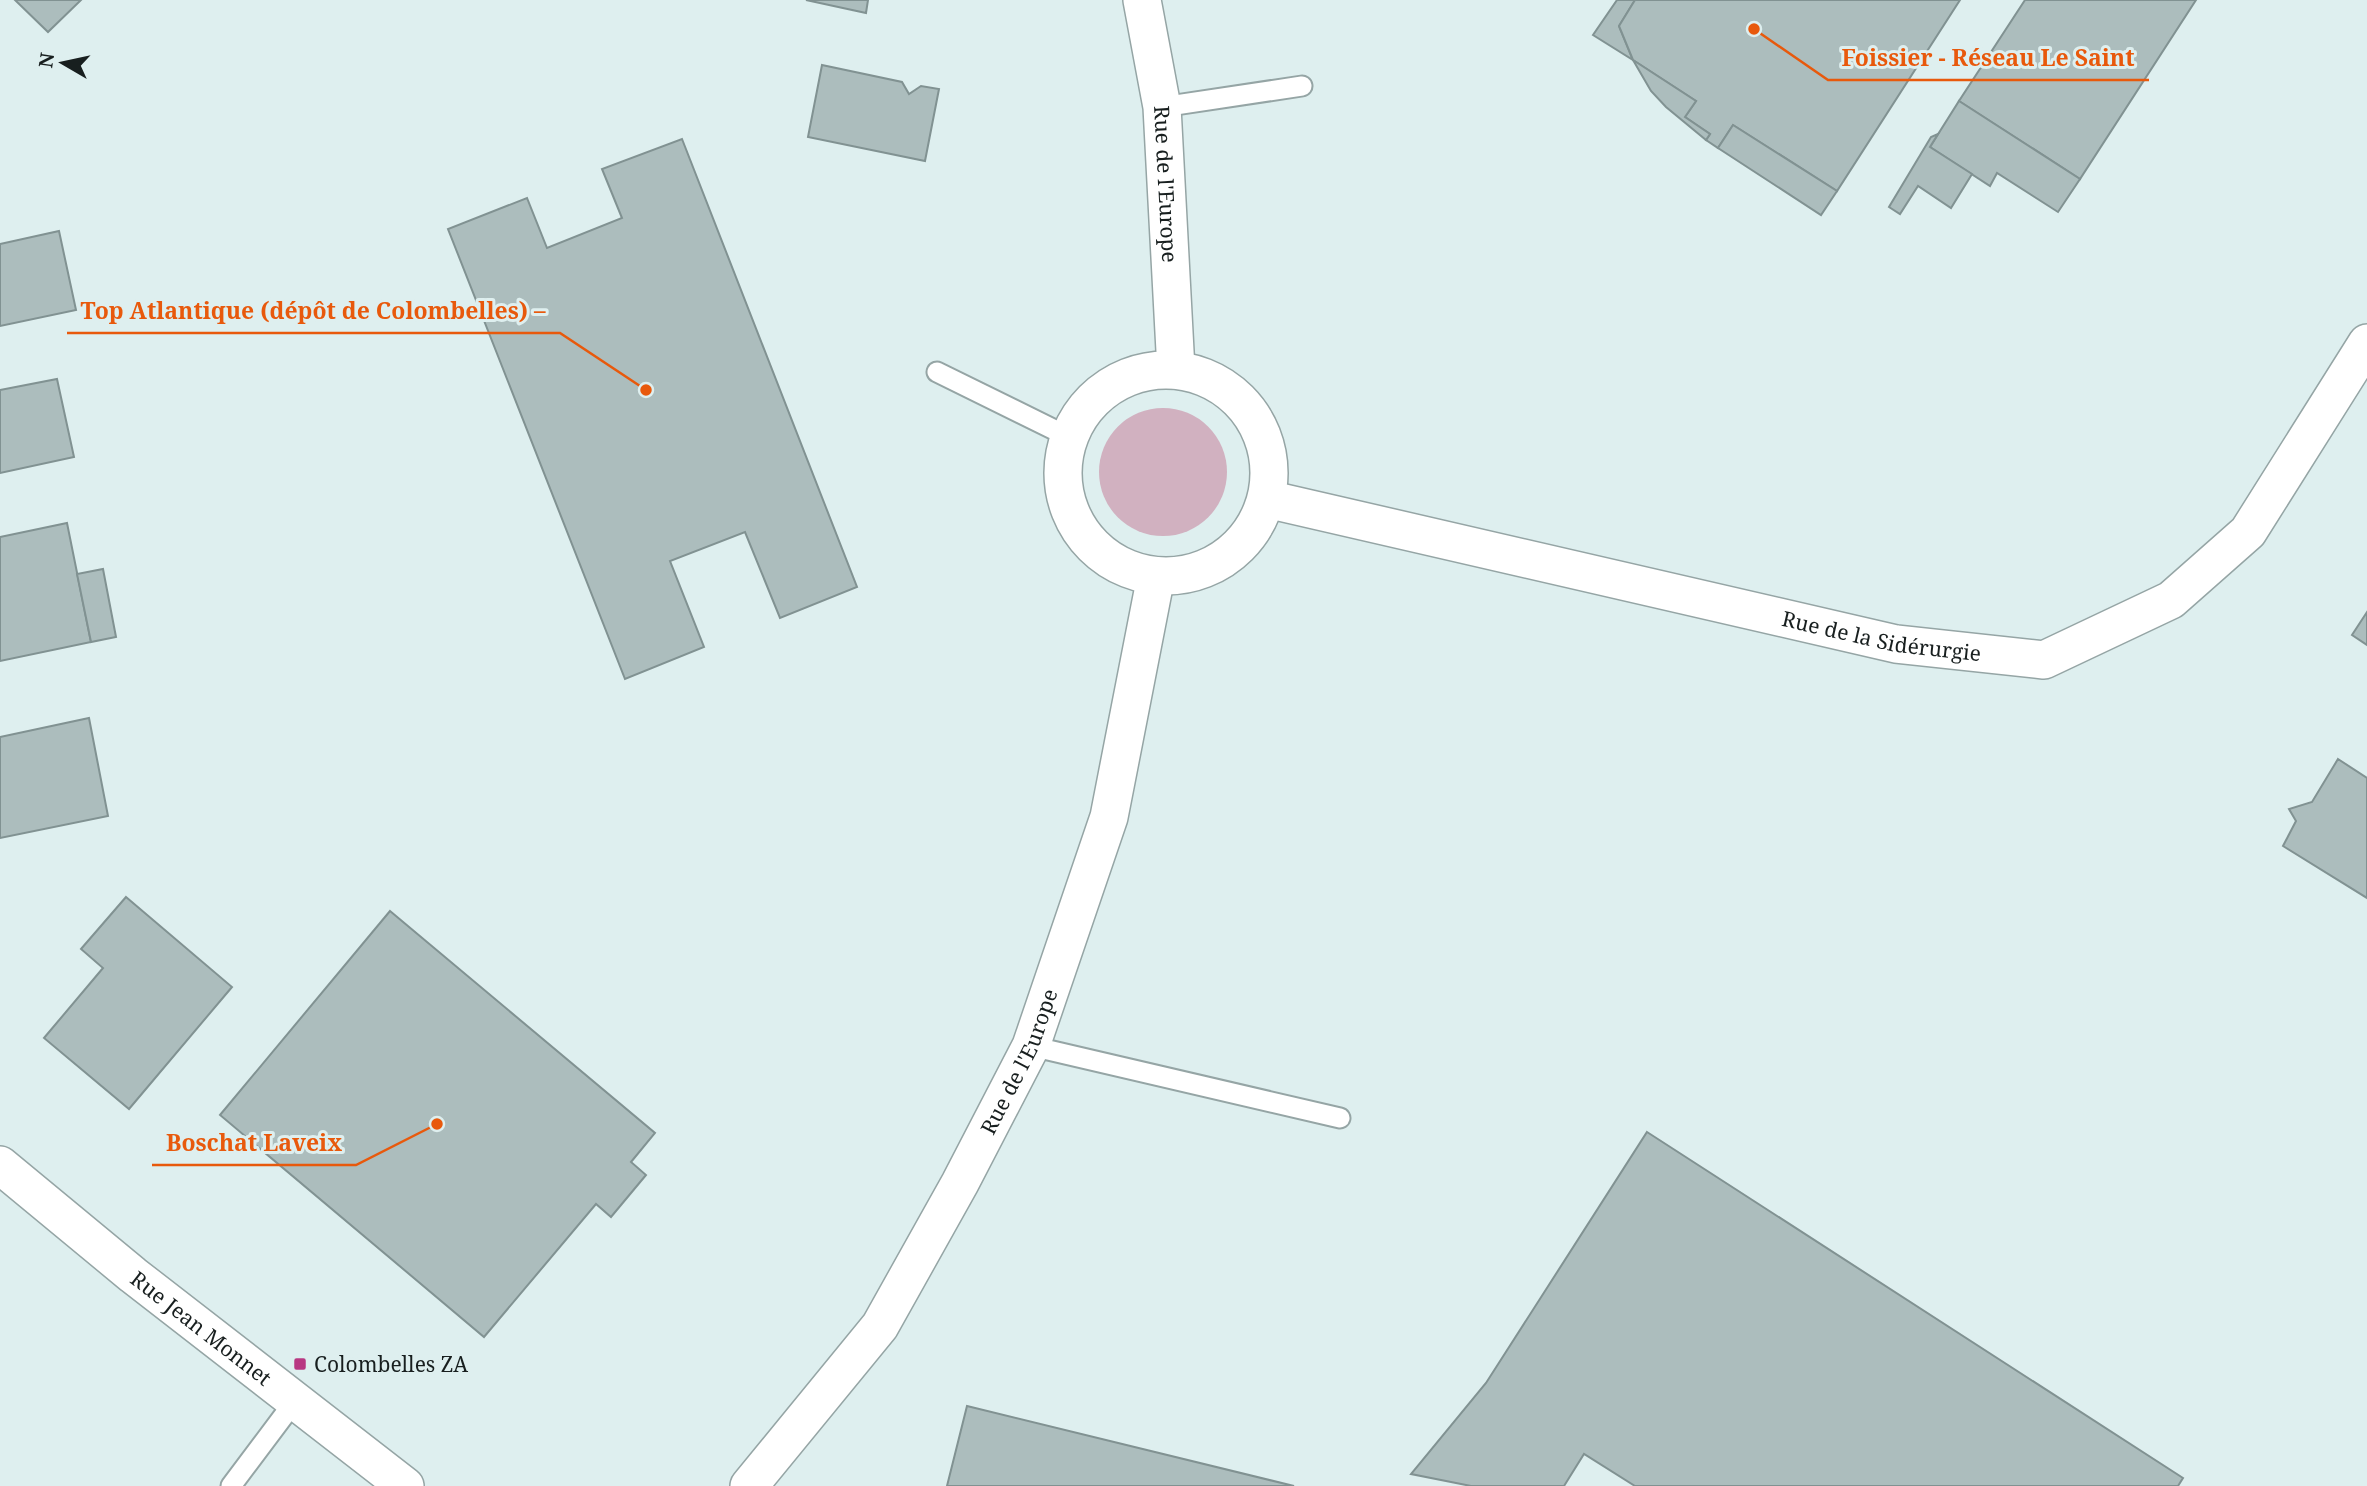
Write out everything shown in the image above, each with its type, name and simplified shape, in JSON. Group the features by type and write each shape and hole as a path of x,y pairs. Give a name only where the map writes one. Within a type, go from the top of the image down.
{"street":[{"name":"Rue de l'Europe","path":"1142,0 1162,107 1176,370"},
{"name":"Rue de la Sidérurgie","path":"1267,499 1896,644 2044,660 2171,600 2248,532 2367,343"},
{"path":"1176,370 1210,379 1240,400 1254,419 1261,429 1269,463 1267,499 1256,526 1237,549 1213,566 1186,575 1157,576 1126,569 1099,552 1079,528 1066,499 1063,468 1069,437 1086,407 1111,385 1142,372 1176,370"},
{"name":"Rue de l'Europe","path":"749,1486 880,1326 960,1183 1031,1046 1109,817 1157,576"},
{"name":"Rue Jean Monnet","path":"0,1165 294,1402 405,1486"}],"lane":[{"path":"1162,107 1302,86"},
{"path":"937,372 1069,437"},
{"path":"1031,1046 1340,1118"},
{"path":"231,1486 294,1402"}],"shaded area":[{"path":"1163,408 1187,413 1208,427 1222,448 1227,472 1222,496 1208,517 1187,531 1163,536 1139,531 1118,517 1104,496 1099,472 1104,448 1118,427 1139,413"}],"building":[{"path":"15,0 81,0 48,32"},
{"path":"806,0 868,0 866,13"},
{"path":"1617,0 1635,0 1619,26 1633,60 1593,35"},
{"path":"1635,0 1960,0 1837,191 1733,125 1718,148 1706,140 1710,134 1685,117 1696,101 1633,60 1619,26"},
{"path":"2025,0 2196,0 2080,179 1959,101"},
{"path":"1633,60 1696,101 1685,117 1710,134 1706,140 1651,91"},
{"path":"822,65 902,82 909,94 921,86 939,89 925,161 808,137"},
{"path":"1959,101 2080,179 2058,212 1997,173 1990,186 1930,147"},
{"path":"1733,125 1837,191 1821,215 1718,148"},
{"path":"1938,134 1930,147 1972,174 1951,208 1918,186 1900,214 1889,207 1931,137"},
{"path":"682,139 857,587 780,618 745,532 670,561 704,647 625,679 448,229 527,198 547,248 622,218 602,169"},
{"path":"59,231 76,310 0,326 0,244"},
{"path":"57,379 74,457 0,473 0,390"},
{"path":"67,523 91,642 0,661 0,537"},
{"path":"103,569 116,637 91,642 77,574"},
{"path":"2367,612 2367,645 2352,635"},
{"path":"89,718 108,816 0,838 0,737"},
{"path":"2338,759 2367,778 2367,898 2283,846 2296,821 2289,809 2312,802"},
{"path":"126,897 232,987 129,1109 44,1038 103,968 81,949"},
{"path":"390,911 655,1133 631,1162 646,1175 611,1217 596,1204 484,1337 220,1115"},
{"path":"1647,1132 2183,1478 2178,1486 1635,1486 1584,1454 1564,1486 1471,1486 1411,1474 1486,1383"},
{"path":"967,1406 1294,1486 947,1486"}],"place":[{"name":"Foissier - Réseau Le Saint","path":"1754,29"},
{"name":"Top Atlantique (dépôt de Colombelles) –","path":"646,390"},
{"name":"Boschat Laveix","path":"437,1124"},
{"name":"Colombelles ZA","path":"300,1364"}]}
